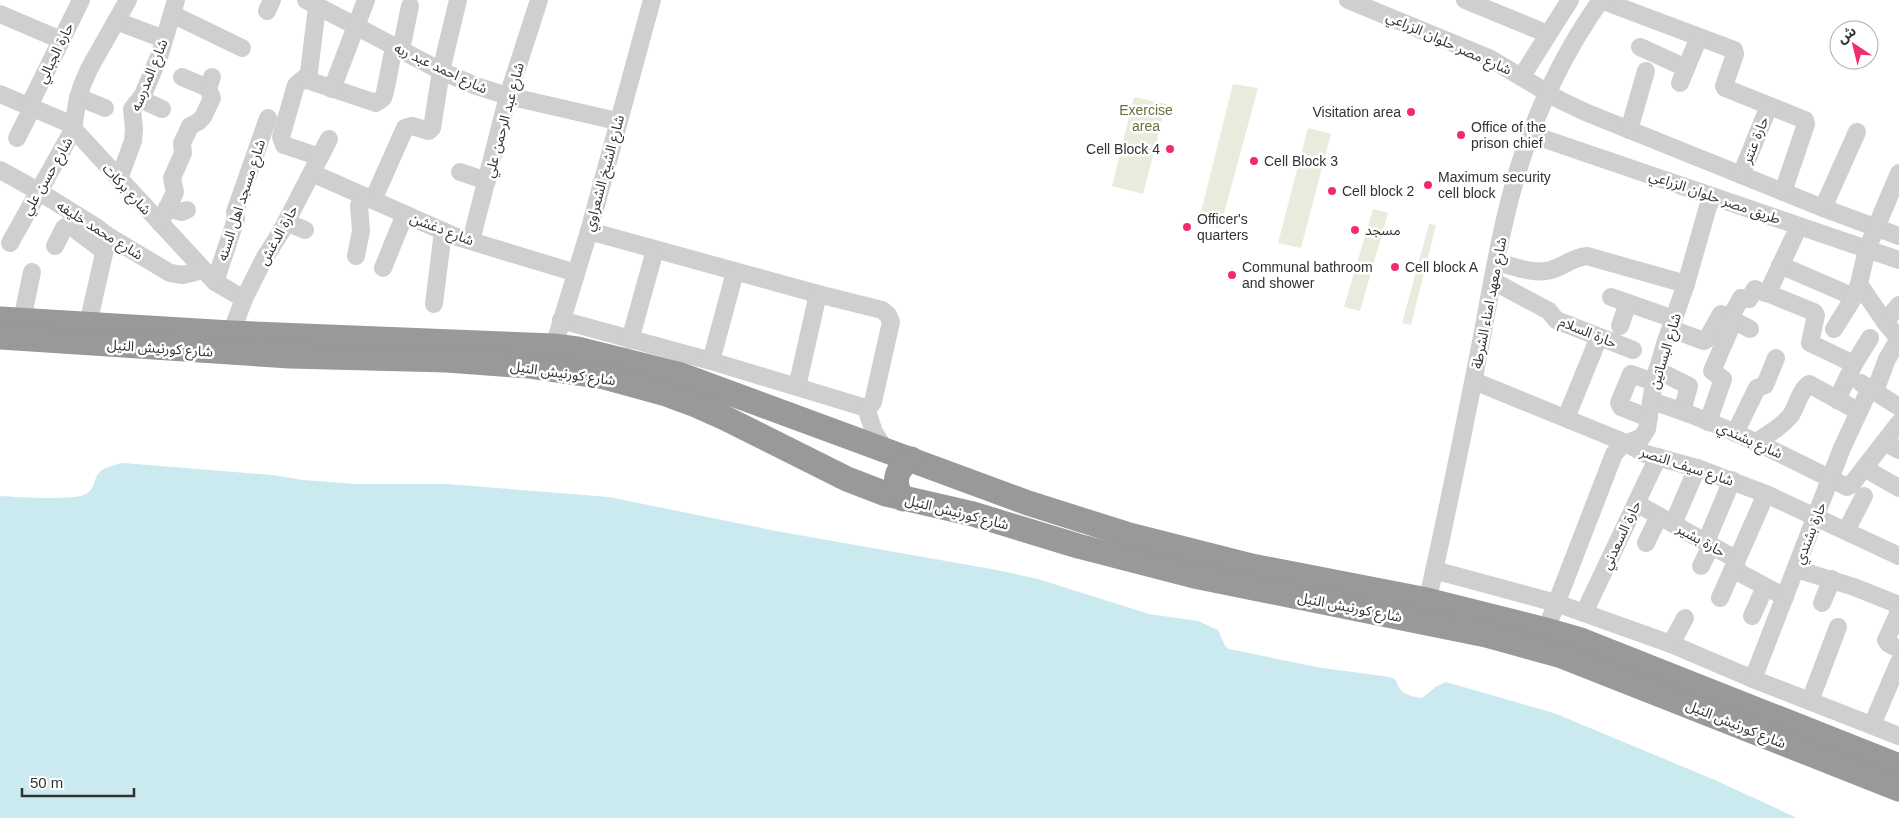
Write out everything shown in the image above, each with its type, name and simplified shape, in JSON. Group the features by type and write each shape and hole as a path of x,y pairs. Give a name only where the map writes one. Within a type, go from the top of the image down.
{"highway":[{"name":"شارع كورنيش النيل","path":"11,319 231,333 554,346 586,351 681,375 1052,511 1154,542 1425,611 1486,634 1562,656 1899,789"},
{"name":"شارع كورنيش النيل","path":"0,337 290,356 447,360 579,372 635,385 696,405 847,479 903,499 973,514 1078,546 1194,576 1546,630 1604,648 1899,766"},
{"path":"847,479 855,476 865,465 866,449 874,446"},
{"path":"903,499 898,493 896,477 904,463 911,459"}],"street":[{"name":"حارة الجبالي","path":"17,138 81,0"},
{"name":"شارع حسن علي","path":"10,243 73,130 78,97 89,69 128,0"},
{"path":"332,89 366,0"},
{"path":"356,256 361,231 360,205 369,198 405,128 412,126 429,131 432,128 441,71 458,0"},
{"name":"شارع عبد الرحمن علي","path":"472,241 508,96 539,0"},
{"name":"شارع الشيخ الشعراوي","path":"554,346 589,231 617,121 652,0"},
{"path":"1464,0 1548,34"},
{"path":"1522,76 1570,0"},
{"path":"1601,0 1735,52 1725,88 1803,120 1806,123 1783,192"},
{"name":"شارع معهد امناء الشرطة","path":"1425,611 1474,380 1507,210 1518,170 1530,134 1548,93 1573,42 1601,0"},
{"name":"شارع مصر حلوان الزراعي","path":"1357,2 1489,58 1548,93"},
{"path":"311,3 309,70 304,79 376,103 380,101 385,92 410,6"},
{"name":"شارع احمد عبد ربه","path":"311,3 441,71 476,86 508,96 617,121"},
{"path":"174,7 242,48"},
{"name":"شارع المدرسه","path":"119,179 133,141 132,109 140,99 146,86 174,7"},
{"path":"0,14 61,40"},
{"path":"116,21 164,39"},
{"path":"1640,48 1683,75 1699,38"},
{"path":"1629,130 1646,71"},
{"path":"164,215 175,192 172,178 183,153 182,144 190,126 203,117 212,98 210,82 182,77"},
{"name":"شارع دغشن","path":"304,79 296,85 281,137 284,145 369,198 443,231 576,273"},
{"name":"طريق مصر حلوان الزراعي","path":"1548,93 1585,112 1629,130 1823,208 1899,236"},
{"name":"شارع بركات","path":"0,94 65,122 119,179 164,215 209,276 244,300"},
{"path":"78,97 105,108"},
{"path":"140,99 162,109"},
{"name":"حارة عنتر","path":"1741,175 1769,106"},
{"name":"شارع مسجد اهل السنه","path":"209,276 236,218 235,212 268,118"},
{"path":"1823,208 1857,132"},
{"name":"طريق مصر حلوان الزراعي","path":"1530,134 1899,260"},
{"name":"حارة الدغش","path":"231,333 244,300 265,257 286,222 330,139"},
{"name":"شارع محمد خليفه","path":"0,170 96,227 106,244 175,275 209,276"},
{"path":"460,172 487,181"},
{"path":"1834,329 1857,290 1867,249 1899,173"},
{"name":"شارع البساتين","path":"1546,630 1614,454 1626,443 1638,440 1645,434 1656,376 1686,284 1711,196"},
{"path":"164,215 187,210"},
{"path":"383,268 405,214"},
{"path":"286,222 305,230"},
{"path":"55,246 64,228 68,226 106,244 88,324"},
{"path":"1767,293 1799,226"},
{"path":"434,304 443,231"},
{"path":"589,231 735,272 882,310 888,315 891,322 890,329 873,402 866,408"},
{"path":"630,340 655,250"},
{"path":"1497,262 1539,272 1553,269 1571,259 1588,256 1686,284"},
{"path":"1780,265 1857,290 1899,339"},
{"path":"11,319 32,272"},
{"path":"711,361 735,272"},
{"name":"حارة السلام","path":"1493,281 1548,311 1556,320 1633,350"},
{"path":"1708,422 1723,379 1712,371 1741,298 1749,299 1755,288 1814,312 1816,315 1810,343 1852,370 1872,390 1899,407"},
{"path":"797,387 818,294"},
{"path":"1620,326 1619,300 1704,341 1720,314 1750,328"},
{"path":"1885,322 1899,305"},
{"path":"561,320 711,361 866,408"},
{"path":"1566,418 1599,337"},
{"name":"حارة بشندي","path":"1753,679 1830,478 1858,411 1872,390 1899,339"},
{"path":"1837,400 1868,342 1888,358"},
{"path":"1735,432 1757,388 1765,385 1776,358"},
{"name":"شارع بشندي","path":"1656,376 1631,374 1619,403 1621,407 1682,411 1735,432 1846,486 1850,485 1864,468"},
{"path":"1656,376 1689,386 1682,411"},
{"name":"شارع سيف النصر","path":"1474,380 1626,443 1646,454 1697,468 1766,494 1899,556"},
{"path":"1756,442 1779,427 1788,418 1807,385 1812,385 1858,411"},
{"path":"866,408 874,432 874,446"},
{"path":"1899,423 1891,446 1864,468 1899,488"},
{"name":"حارة السعدني","path":"1584,613 1658,457"},
{"path":"1646,543 1666,520 1697,468"},
{"path":"1701,566 1732,480"},
{"path":"1720,598 1766,494"},
{"path":"1846,531 1864,496"},
{"name":"حارة بشير","path":"1636,503 1732,557 1736,561 1736,567 1740,573 1785,597"},
{"path":"1796,568 1899,606"},
{"path":"1434,570 1556,604 1671,644 1753,679 1899,736"},
{"path":"1822,603 1832,580"},
{"path":"1752,616 1765,587"},
{"path":"1899,612 1886,640 1889,644 1899,649"},
{"path":"1671,644 1685,618"},
{"path":"1810,701 1838,627"},
{"path":"1872,725 1899,662"}],"green space":[{"path":"1233,84 1258,88 1220,228 1198,224"},
{"name":"Exercise area","path":"1134,97 1166,104 1143,194 1112,186"},
{"path":"1308,128 1331,134 1301,248 1278,243"},
{"path":"1373,209 1388,213 1360,311 1344,307"},
{"path":"1429,224 1436,225 1411,325 1402,323"}],"water":[{"path":"123,463 357,484 447,484 609,497 776,531 997,570 1038,579 1149,614 1198,621 1218,630 1225,646 1229,649 1322,668 1390,677 1396,680 1405,694 1422,698 1437,686 1446,682 1554,713 1715,780 1797,818 0,818 0,496 45,498 79,496 91,490 100,472"}],"place":[{"name":"Visitation area","path":"1411,112"},
{"name":"Office of the prison chief","path":"1461,135"},
{"name":"Cell Block 4","path":"1170,149"},
{"name":"Cell Block 3","path":"1254,161"},
{"name":"Maximum security cell block","path":"1428,185"},
{"name":"Cell block 2","path":"1332,191"},
{"name":"Officer's quarters","path":"1187,227"},
{"name":"مسجد","path":"1355,230"},
{"name":"Cell block A","path":"1395,267"},
{"name":"Communal bathroom and shower","path":"1232,275"}]}
